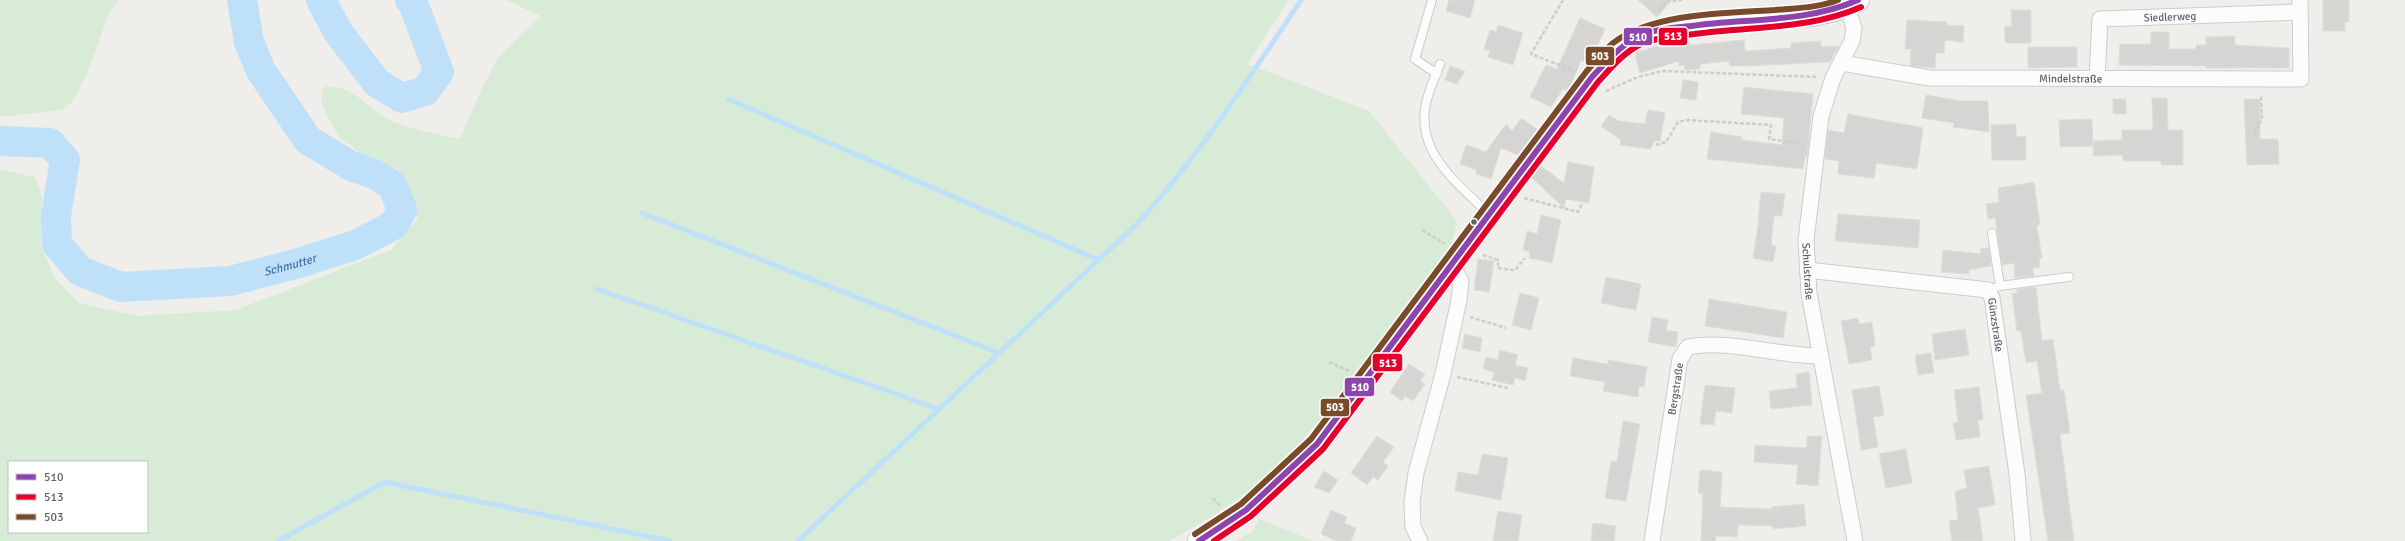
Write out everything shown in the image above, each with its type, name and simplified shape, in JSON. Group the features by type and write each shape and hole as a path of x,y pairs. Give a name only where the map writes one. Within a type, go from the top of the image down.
{"street":[{"path":"1199,541 1246,510 1317,444 1490,215 1599,85 1617,50 1638,37 1653,32 1728,21 1812,14 1852,3"},
{"name":"Schulstraße","path":"1852,3 1854,28 1852,41 1833,78 1821,116 1816,146 1806,240 1807,270 1820,356 1855,541"},
{"name":"Mindelstraße","path":"1842,63 1929,78 2301,79 2300,6"},
{"name":"Siedlerweg","path":"2097,78 2100,19 2300,6"},
{"path":"1420,541 1413,527 1412,502 1415,480 1443,374 1457,313 1461,281 1456,260"},
{"name":"Günzstraße","path":"1807,270 1994,288 1992,298 2017,474 2023,541"},
{"name":"Bergstraße","path":"1652,541 1680,358 1688,347 1706,343 1794,356 1820,356"}],"lane":[{"path":"1432,0 1415,58 1437,74"},
{"path":"1440,64 1427,97 1426,134 1431,151 1441,166 1490,215"},
{"path":"1992,233 1994,288 2069,277"}],"path":[{"path":"1563,0 1531,54 1599,85 1663,71 1718,71 1833,78"},
{"path":"1656,15 1666,2 1682,0"},
{"path":"2254,135 2262,118 2261,78"},
{"path":"1656,145 1666,142 1678,122 1687,120 1771,126 1769,139 1803,144"},
{"path":"1526,199 1578,212 1582,203"},
{"path":"1422,230 1456,260"},
{"path":"1489,258 1498,260 1498,268 1515,270 1525,258"},
{"path":"1457,313 1506,328"},
{"path":"1443,374 1508,388"}],"green space":[{"path":"0,0 118,0 108,16 88,71 72,102 62,110 0,117"},
{"path":"505,0 1288,0 1248,64 1369,111 1457,221 1452,243 1360,370 1300,443 1271,472 1239,498 1169,541 0,541 0,170 35,177 42,198 41,245 54,277 79,303 137,316 236,310 391,250 418,219 396,168 360,153 340,137 327,116 321,99 324,87 344,89 358,97 378,113 403,126 460,139 481,90 498,58 541,16"},
{"path":"1259,519 1313,541 1235,541 1253,531"}],"building":[{"path":"1449,0 1475,0 1470,18 1446,11"},
{"path":"1638,0 1672,0 1657,17"},
{"path":"2323,0 2349,0 2349,22 2345,22 2345,31 2323,31"},
{"path":"2011,10 2031,10 2031,43 2005,43 2005,26 2012,26"},
{"path":"1580,18 1605,29 1591,60 1588,63 1581,60 1571,85 1566,91 1563,89 1551,107 1530,97 1546,65 1557,69"},
{"path":"1907,20 1947,22 1946,25 1964,26 1963,42 1945,40 1944,53 1936,53 1935,68 1910,66 1911,49 1905,49"},
{"path":"1498,25 1523,33 1513,65 1488,57 1490,51 1484,49 1490,30 1496,32"},
{"path":"2151,32 2169,32 2169,49 2196,49 2196,45 2206,45 2206,37 2235,36 2235,45 2289,48 2289,68 2206,68 2206,66 2119,65 2120,44 2151,44"},
{"path":"1744,40 1745,51 1791,48 1791,43 1821,41 1821,47 1839,46 1830,62 1730,66 1729,61 1700,64 1700,69 1684,70 1685,65 1679,66 1679,61 1640,73 1636,59 1636,53 1657,46 1658,48"},
{"path":"2028,47 2077,47 2077,67 2028,68"},
{"path":"1450,66 1465,71 1457,84 1445,80"},
{"path":"1683,80 1698,82 1696,100 1680,98"},
{"path":"1744,87 1813,94 1807,157 1805,157 1803,169 1707,159 1711,132 1742,137 1742,140 1782,145 1784,118 1741,114"},
{"path":"1926,95 1961,101 1988,101 1989,132 1953,127 1954,123 1922,118"},
{"path":"2152,98 2167,98 2168,130 2183,130 2183,165 2161,165 2161,161 2123,161 2123,155 2093,156 2093,141 2120,140 2122,139 2122,130 2153,130"},
{"path":"2113,99 2126,99 2126,114 2113,114"},
{"path":"2244,99 2260,99 2260,139 2278,139 2279,164 2247,165"},
{"path":"1648,110 1665,113 1660,141 1655,141 1650,149 1620,145 1621,140 1601,126 1609,115 1619,121 1645,124"},
{"path":"1848,114 1923,128 1917,169 1876,163 1874,178 1838,174 1839,161 1825,159 1828,130 1844,133"},
{"path":"1521,118 1537,129 1518,155 1501,148 1491,179 1476,174 1477,170 1460,164 1466,145 1486,152 1506,124 1512,131"},
{"path":"2092,119 2093,146 2060,147 2059,120"},
{"path":"2016,124 2016,137 2026,136 2026,160 1992,160 1991,125"},
{"path":"1568,162 1594,167 1589,203 1566,199 1564,208 1532,178 1541,166 1564,183"},
{"path":"2034,182 2040,225 2037,225 2042,258 2039,259 2040,267 2033,268 2034,276 2015,278 2014,263 2002,265 1995,218 1988,219 1986,204 1999,202 1998,188"},
{"path":"1761,192 1785,194 1782,216 1774,216 1771,245 1776,246 1773,262 1753,258 1759,220"},
{"path":"1838,214 1920,220 1918,248 1835,241"},
{"path":"1541,215 1561,220 1552,263 1529,258 1530,252 1523,250 1527,231 1537,234"},
{"path":"1989,248 1991,266 1969,270 1969,274 1941,272 1943,250 1981,254 1980,249"},
{"path":"1478,259 1494,261 1489,292 1474,290"},
{"path":"1606,277 1641,284 1636,310 1601,303"},
{"path":"2036,287 2042,341 2053,339 2060,390 2064,390 2070,433 2060,434 2074,541 2048,541 2026,395 2042,393 2037,361 2026,363 2021,331 2017,331 2012,293 2017,293 2017,289"},
{"path":"1520,293 1539,298 1531,330 1512,325"},
{"path":"1709,299 1787,312 1783,338 1705,326"},
{"path":"1652,317 1668,320 1666,330 1678,332 1676,347 1648,342"},
{"path":"1858,318 1859,324 1872,322 1875,346 1870,347 1872,360 1849,364 1841,321"},
{"path":"1965,329 1969,355 1935,360 1932,334"},
{"path":"1465,334 1482,338 1480,352 1462,348"},
{"path":"1500,350 1518,355 1515,365 1528,368 1525,381 1515,378 1513,385 1492,380 1495,372 1483,369 1486,357 1498,360"},
{"path":"1931,353 1934,373 1918,375 1915,355"},
{"path":"1573,358 1608,364 1608,360 1647,367 1644,387 1639,386 1638,397 1603,391 1605,382 1570,376"},
{"path":"1409,364 1425,374 1420,381 1425,384 1413,401 1405,396 1402,401 1390,392"},
{"path":"1809,372 1812,405 1771,409 1769,391 1797,388 1796,374"},
{"path":"1705,385 1735,388 1732,413 1716,411 1714,425 1700,424"},
{"path":"1879,386 1884,415 1873,417 1878,447 1861,450 1852,390"},
{"path":"1979,387 1983,419 1978,420 1980,437 1956,440 1953,423 1958,422 1954,390"},
{"path":"1623,421 1640,424 1626,501 1605,498 1611,461 1617,462"},
{"path":"1377,436 1394,447 1383,462 1388,466 1378,480 1373,477 1367,485 1351,473"},
{"path":"1807,436 1822,436 1818,486 1796,484 1798,465 1754,462 1755,445 1807,448"},
{"path":"1906,449 1912,483 1886,488 1879,454"},
{"path":"1482,454 1508,458 1501,500 1455,491 1458,472 1478,475"},
{"path":"1989,466 1995,505 1978,508 1983,541 1952,541 1949,521 1958,520 1955,491 1967,488 1964,470"},
{"path":"1700,470 1722,472 1720,507 1772,509 1771,507 1804,504 1806,526 1773,529 1773,526 1738,525 1737,537 1715,536 1716,541 1701,541 1703,494 1698,493"},
{"path":"1324,471 1338,480 1329,493 1314,487"},
{"path":"1331,510 1347,517 1344,523 1356,528 1351,541 1337,541 1321,534"},
{"path":"1498,511 1522,515 1518,541 1493,541"},
{"path":"1593,523 1616,526 1614,541 1591,541"}],"waterway":[{"name":"Schmutter","path":"0,141 50,143 65,160 56,216 57,244 80,271 121,287 230,281 299,263 355,245 394,225 402,209 392,185 374,174 351,166 308,140 261,71 249,42 242,0"},
{"name":"Schmutter","path":"321,0 338,32 377,83 402,98 425,91 439,72 413,3 410,0"},
{"path":"798,541 1136,225 1181,172 1223,116 1301,0"},
{"path":"728,99 1099,260"},
{"path":"642,213 999,353"},
{"path":"597,289 939,409"},
{"path":"278,541 385,482 670,541"}],"transit line":[{"name":"503","path":"1195,534 1241,504 1311,439 1586,72 1602,53 1613,43 1629,33 1668,20 1690,16 1807,7 1823,5 1838,0"},
{"name":"510","path":"1199,541 1246,510 1317,444 1592,77 1619,50 1630,41 1643,34 1670,28 1776,19 1818,13 1858,0"},
{"name":"513","path":"1214,541 1251,516 1323,449 1598,82 1623,56 1641,44 1660,38 1715,31 1800,24 1821,20 1861,7"}]}
